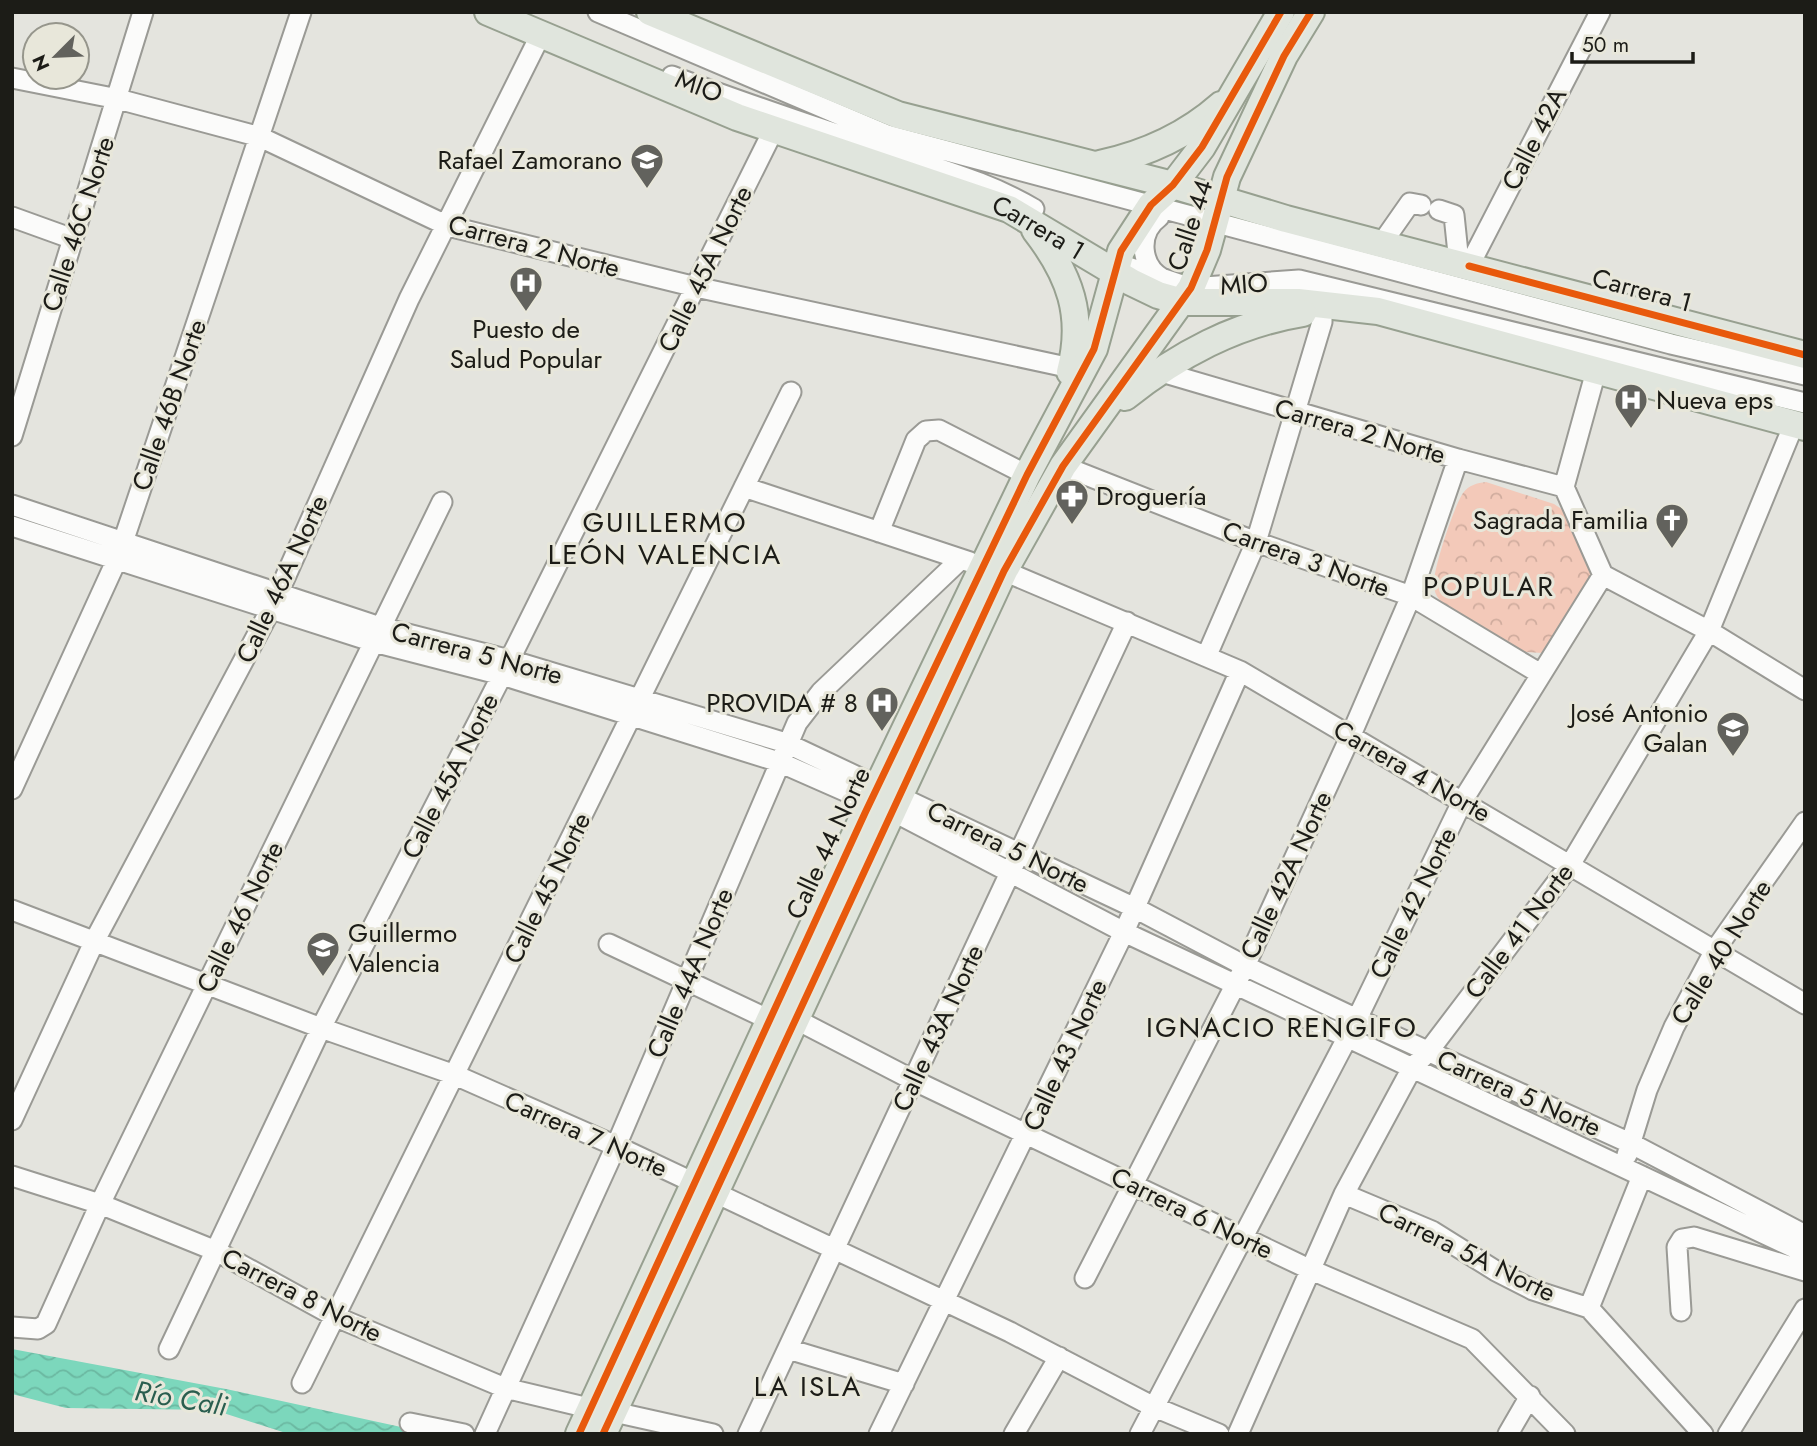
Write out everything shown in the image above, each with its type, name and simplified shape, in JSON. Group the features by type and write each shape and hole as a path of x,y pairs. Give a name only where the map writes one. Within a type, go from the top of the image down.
{"main road":[{"name":"Carrera 1","path":"488,12 737,117 1009,209 1115,267 1141,288 1356,308 1596,371 1801,418"},
{"name":"Calle 44","path":"1115,267 1151,205 1172,185 1202,147 1281,12"},
{"name":"Calle 44","path":"1184,292 1201,269 1227,177 1242,142 1284,56 1311,12"},
{"name":"Carrera 1","path":"654,13 898,115 1172,185 1218,211 1382,243 1805,355"},
{"path":"1094,165 1160,146 1210,114 1233,94"},
{"path":"1009,209 1035,231 1056,257 1069,286 1078,328 1058,416"},
{"name":"Calle 44 Norte","path":"703,1187 797,1020 885,798 983,565 1094,349 1115,267"},
{"name":"Calle 44 Norte","path":"983,565 1082,441 1184,292"},
{"path":"1082,441 1117,403 1158,371 1208,342 1244,327 1322,310 1356,308"},
{"name":"Calle 44 Norte","path":"579,1434 603,1418 703,1187 770,1020 885,798"}],"street":[{"name":"Calle 46C Norte","path":"12,436 143,12"},
{"name":"Calle 46B Norte","path":"12,789 120,550 301,12"},
{"name":"MIO","path":"515,12 748,105 1007,193 1115,267"},
{"name":"MIO","path":"598,12 887,135 1177,211 1218,211 1671,344 1805,375"},
{"name":"Calle 42A","path":"1464,264 1600,12"},
{"name":"Calle 46A Norte","path":"12,1120 96,940 276,599 409,299 448,226 541,34"},
{"name":"Carrera 2 Norte","path":"12,78 118,99 260,137 448,226 696,288 1071,368"},
{"name":"Calle 45A Norte","path":"169,1349 321,1028 506,667 774,129"},
{"path":"1382,243 1410,202 1454,215 1464,264"},
{"path":"1177,211 1154,221 1143,244 1150,268 1159,277 1184,292"},
{"path":"12,216 73,239"},
{"name":"MIO","path":"1184,292 1299,280 1801,418"},
{"path":"1207,655 1256,542 1322,310"},
{"name":"Carrera 2 Norte","path":"1158,371 1458,459 1564,487"},
{"path":"1596,371 1564,487 1603,575 1709,631 1805,690"},
{"name":"Calle 45 Norte","path":"302,1384 791,392"},
{"name":"Calle 41 Norte","path":"1238,1434 1344,1194 1412,1068 1428,1052 1570,865 1709,631 1801,418"},
{"path":"879,532 916,440 926,431 939,430 1027,475"},
{"name":"Calle 42A Norte","path":"1085,1278 1240,974 1351,735 1411,596 1458,459"},
{"name":"Carrera 3 Norte","path":"1063,466 1256,542 1411,596 1539,673"},
{"name":"Carrera 4 Norte","path":"744,487 983,565 1127,622 1240,671 1805,1004"},
{"name":"Calle 46 Norte","path":"12,1327 38,1329 46,1324 100,1204 442,502"},
{"name":"Carrera 5 Norte","path":"12,505 120,550"},
{"name":"Carrera 5 Norte","path":"12,526 120,550 276,599 377,635 506,667 783,752 1135,908 1347,1038 1805,1253"},
{"name":"Calle 44A Norte","path":"485,1434 616,1146 797,723 821,692 983,565"},
{"name":"Calle 42 Norte","path":"1140,1434 1152,1406 1245,1238 1357,1019 1463,800 1539,673 1603,575"},
{"name":"Calle 43A Norte","path":"748,1434 1127,622"},
{"name":"Calle 43 Norte","path":"879,1434 1028,1135 1135,908 1240,671"},
{"name":"Carrera 5 Norte","path":"885,798 1009,873 1124,932 1357,1019 1632,1144 1805,1235"},
{"name":"Calle 40 Norte","path":"1622,1167 1632,1144 1647,1090 1674,1027 1715,950 1805,822"},
{"name":"Carrera 7 Norte","path":"12,910 321,1028 455,1075 616,1146 1059,1357 1152,1406 1219,1434"},
{"path":"609,944 770,1020"},
{"name":"Carrera 6 Norte","path":"797,1020 915,1081 1309,1269 1472,1339 1564,1434"},
{"name":"Carrera 8 Norte","path":"12,1176 100,1204 216,1251 336,1317 505,1388 603,1418 713,1434"},
{"path":"1589,1308 1643,1176"},
{"name":"Carrera 5A Norte","path":"1344,1194 1432,1231 1496,1271 1533,1290 1589,1308 1703,1434"},
{"path":"1681,1311 1677,1247 1682,1239 1694,1237 1805,1271"},
{"path":"1728,1434 1805,1309"},
{"path":"788,1349 904,1384"},
{"path":"1014,1434 1059,1357"},
{"path":"1508,1434 1530,1396"},
{"path":"410,1423 464,1434"}],"green space":[{"path":"1486,482 1554,504 1563,510 1595,572 1543,653 1525,652 1446,606 1435,590 1434,580 1440,554 1459,500 1471,486"}],"water":[{"name":"Río Cali","path":"12,1349 226,1389 401,1427 413,1434 289,1434 214,1410 66,1408 12,1394"}],"cycle path":[{"path":"579,1434 865,813 1027,475 1094,349 1121,251 1151,205 1173,185 1202,147 1281,12"},
{"path":"603,1434 1004,571 1063,466 1191,288 1207,250 1227,177 1284,56 1311,12"},
{"path":"1469,266 1805,355"}],"place":[{"name":"Rafael Zamorano","path":"647,190"},
{"name":"Puesto de Salud Popular","path":"526,313"},
{"name":"Nueva eps","path":"1631,430"},
{"name":"Droguería","path":"1072,526"},
{"name":"Sagrada Familia","path":"1672,550"},
{"name":"PROVIDA # 8","path":"882,733"},
{"name":"José Antonio Galan","path":"1733,758"},
{"name":"Guillermo Valencia","path":"323,978"}],"district":[{"name":"GUILLERMO LEÓN VALENCIA","path":"665,538"},
{"name":"POPULAR","path":"1489,586"},
{"name":"IGNACIO RENGIFO","path":"1282,1027"},
{"name":"LA ISLA","path":"808,1386"}]}
